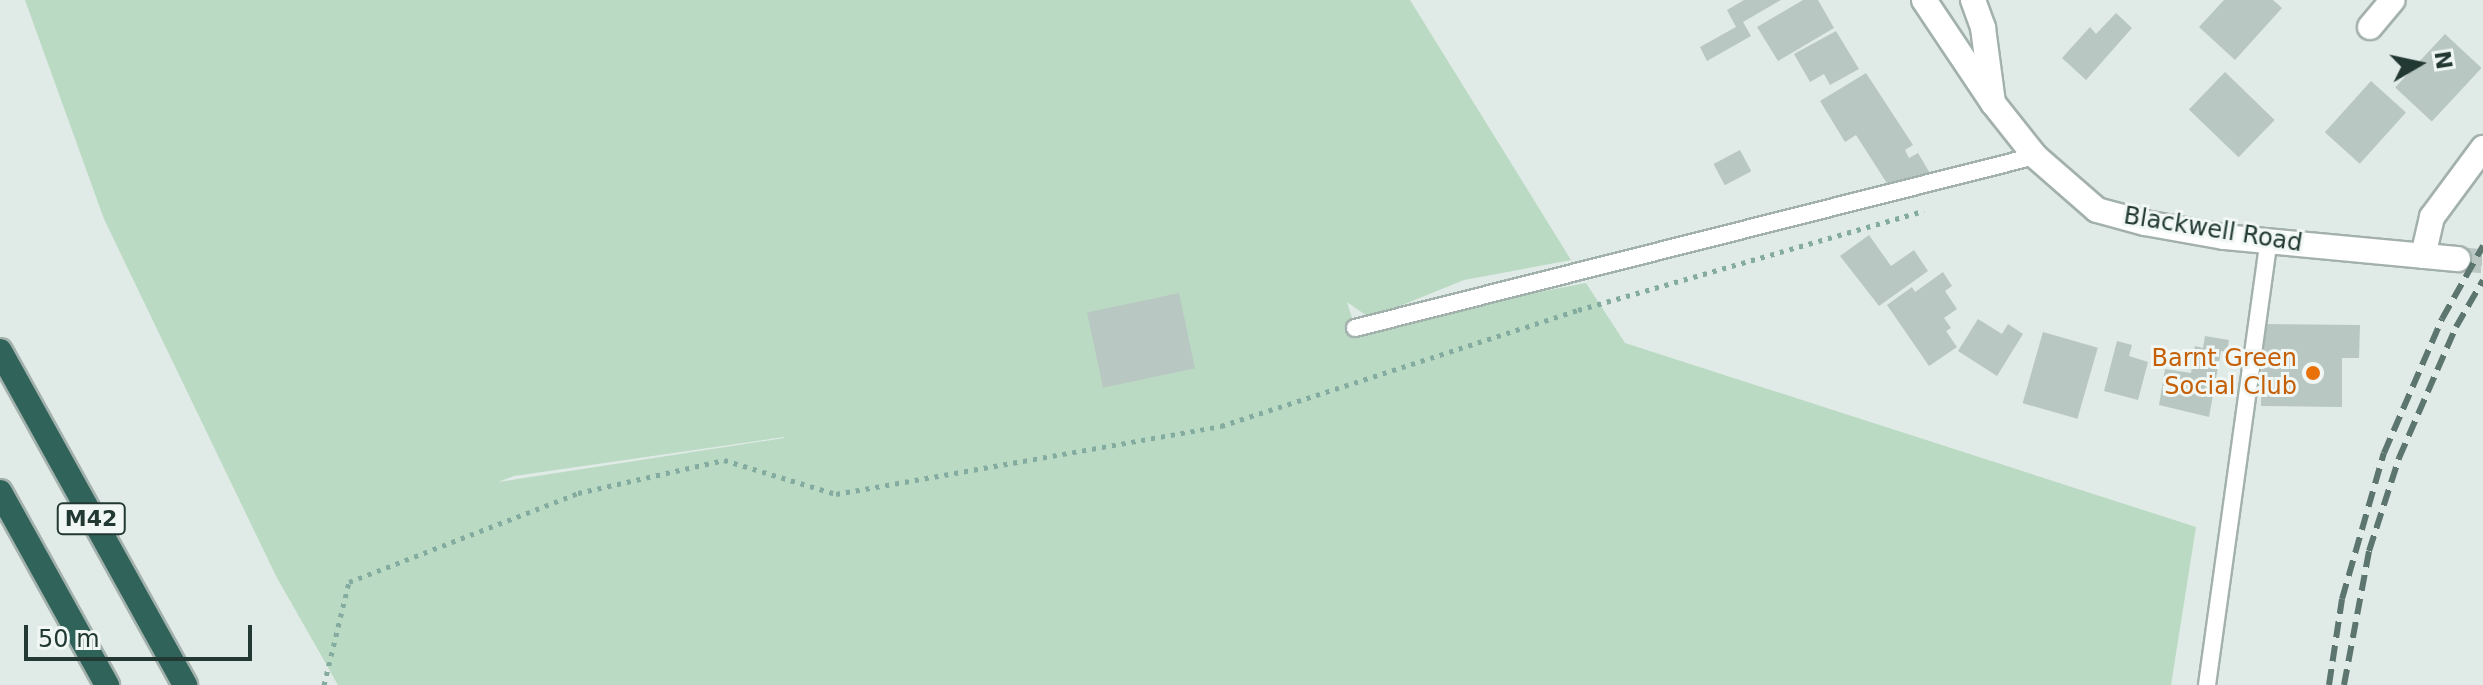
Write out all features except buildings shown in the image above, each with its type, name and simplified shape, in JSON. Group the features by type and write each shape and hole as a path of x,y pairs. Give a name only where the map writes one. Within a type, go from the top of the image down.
{"highway":[{"name":"M42","path":"0,351 185,685"},
{"name":"M42","path":"0,492 107,685"}],"street":[{"name":"Blackwell Road","path":"1924,0 1993,103 2035,156 2097,210 2145,223 2268,243 2458,259"},
{"path":"1973,0 1983,28 1993,103"},
{"path":"2370,27 2393,0"},
{"path":"2423,256 2432,217 2483,148"}],"lane":[{"path":"1355,328 2035,156"},
{"path":"2207,685 2268,243"}],"path":[{"path":"324,685 349,582 578,493 724,460 836,494 1221,426 1578,310 1933,208"}],"green space":[{"path":"25,0 1410,0 1571,260 1464,280 1370,318 1347,302 1355,328 1586,283 1625,343 2196,527 2171,685 338,685 276,576 104,219","holes":["784,438 498,482 514,476"]}],"tunnel":[{"path":"2458,259 2483,261"}],"railway":[{"path":"2329,685 2342,599 2384,453 2442,319 2483,246"},
{"path":"2344,685 2369,551 2399,458 2456,327 2483,280"}],"place":[{"name":"Barnt Green Social Club","path":"2313,373"}]}
